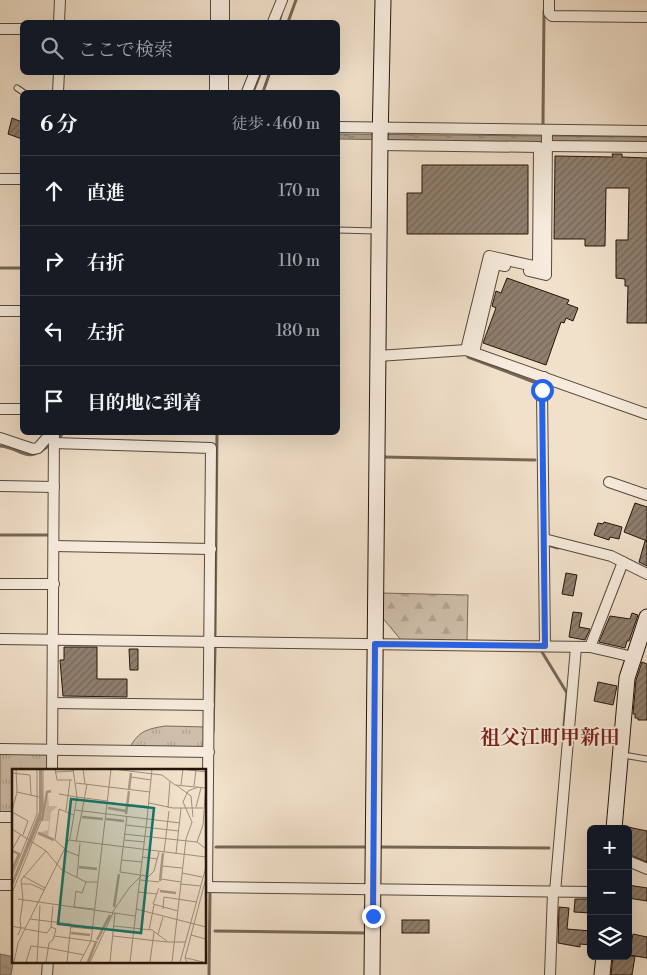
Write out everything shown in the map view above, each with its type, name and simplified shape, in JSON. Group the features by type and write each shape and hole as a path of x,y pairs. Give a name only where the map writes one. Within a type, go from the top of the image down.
{"street":[{"path":"59,20 60,0"},
{"path":"216,0 216,20"},
{"path":"224,0 224,20"},
{"path":"274,20 282,0"},
{"path":"372,975 383,0"},
{"path":"549,0 549,13 552,16 647,17"},
{"path":"0,30 20,30"},
{"path":"58,90 59,75"},
{"path":"215,75 215,90"},
{"path":"223,75 223,90"},
{"path":"248,90 254,75"},
{"path":"340,127 380,136 539,147 546,144 647,131"},
{"path":"380,136 647,147"},
{"path":"470,351 495,264 546,275 542,245 546,144"},
{"path":"0,179 20,179"},
{"path":"0,311 20,311"},
{"path":"378,356 470,351 647,414"},
{"path":"544,377 542,390 545,646"},
{"path":"0,409 20,409"},
{"path":"0,438 33,449 38,448 54,436 211,448 206,887 587,892"},
{"path":"52,769 54,436"},
{"path":"610,482 647,495"},
{"path":"0,486 54,487"},
{"path":"544,539 611,556 647,574"},
{"path":"54,546 211,549"},
{"path":"590,647 623,562"},
{"path":"0,584 54,584"},
{"path":"614,825 627,678 647,617"},
{"path":"0,639 590,647 633,658"},
{"path":"550,975 554,892 576,647"},
{"path":"53,703 209,705"},
{"path":"0,749 209,752"},
{"path":"632,863 647,869"},
{"path":"602,975 604,960"},
{"path":"48,962 48,975"}],"lane":[{"path":"340,230 379,231"},
{"path":"620,755 647,758"}],"green space":[{"path":"381,593 468,595 467,641 401,640 381,616"},
{"path":"165,726 207,727 204,749 130,747 140,734 153,728"},
{"path":"0,752 47,753 49,769 12,769 12,815 0,815"}],"water":[{"path":"340,134 647,137 647,144 340,139"},
{"path":"0,954 12,957 11,975 0,975"}],"building":[{"path":"12,118 20,121 20,138 8,134"},
{"path":"612,154 622,154 622,157 647,158 647,323 627,323 628,286 625,286 625,279 616,278 616,240 628,240 629,188 606,188 605,246 585,246 585,239 554,239 555,156 613,157"},
{"path":"422,165 528,165 528,234 407,234 407,193 422,193"},
{"path":"507,278 569,300 567,304 578,308 573,321 566,318 564,323 561,322 546,365 483,343 496,308 492,306 496,291 501,293"},
{"path":"635,503 647,507 647,541 624,532"},
{"path":"604,522 622,527 619,539 610,537 609,540 594,535 598,523 603,524"},
{"path":"645,541 647,541 647,566 639,562"},
{"path":"566,573 577,575 573,596 562,594"},
{"path":"573,612 582,613 579,627 590,629 585,640 569,637"},
{"path":"632,613 638,615 625,648 599,642 610,616 630,619"},
{"path":"64,647 97,647 97,679 127,679 127,697 63,696 60,660 64,660"},
{"path":"129,649 138,649 138,670 130,670"},
{"path":"642,662 647,664 647,720 638,720 638,718 635,718 635,714 633,714 636,680"},
{"path":"598,682 617,686 613,705 594,701"},
{"path":"632,828 647,831 647,862 632,856"},
{"path":"632,886 647,888 647,901 632,899"},
{"path":"575,899 587,899 587,913 574,912"},
{"path":"559,907 569,908 567,929 587,931 587,945 580,944 580,947 558,943"},
{"path":"402,920 429,920 429,933 402,933"},
{"path":"633,934 647,937 647,958 632,956"},
{"path":"632,956 635,956 632,975 611,975 613,960 632,960"}],"waterway":[{"path":"289,20 296,0"},
{"path":"543,124 544,11"},
{"path":"280,20 281,15"},
{"path":"254,90 260,75"},
{"path":"264,90 269,75"},
{"path":"0,268 20,268"},
{"path":"468,355 468,357 539,384"},
{"path":"58,439 61,435"},
{"path":"215,635 217,435"},
{"path":"0,446 28,455 39,452 47,447"},
{"path":"383,457 535,460"},
{"path":"0,535 49,535"},
{"path":"551,546 558,548"},
{"path":"213,732 215,648"},
{"path":"542,652 567,693 563,737"},
{"path":"216,847 367,847"},
{"path":"380,847 549,848"},
{"path":"209,975 210,890"},
{"path":"215,931 365,933"}],"district":[{"name":"祖父江町甲新田","path":"550,738"}],"route":[{"path":"373,916 375,644 545,646 542,390"}]}
